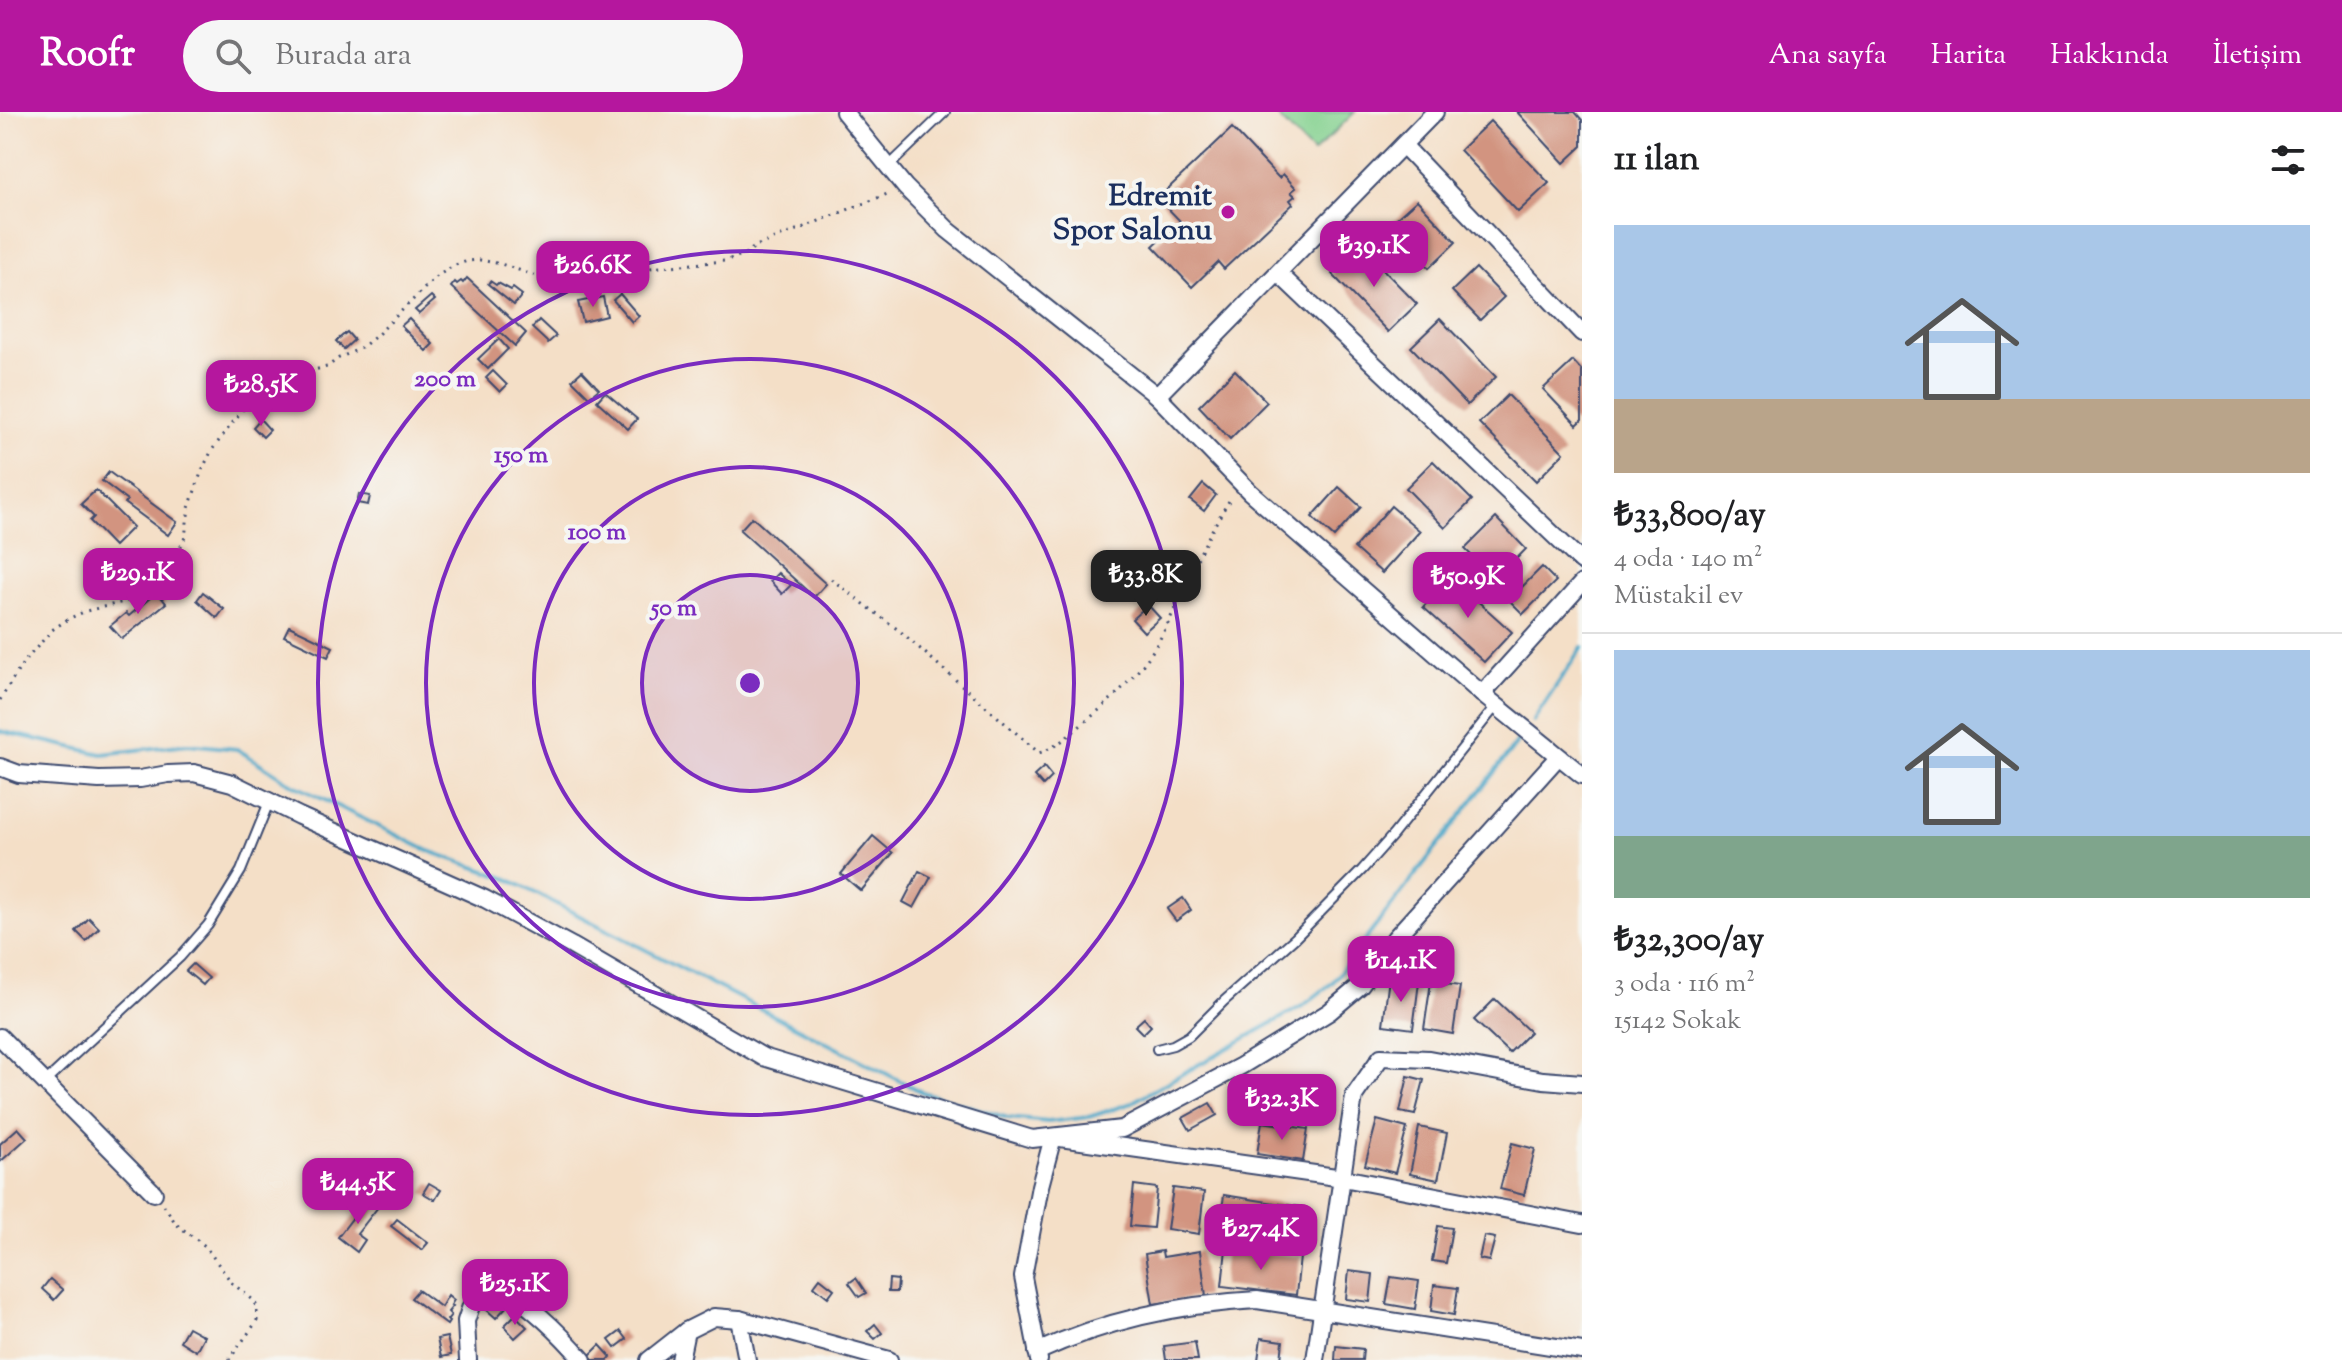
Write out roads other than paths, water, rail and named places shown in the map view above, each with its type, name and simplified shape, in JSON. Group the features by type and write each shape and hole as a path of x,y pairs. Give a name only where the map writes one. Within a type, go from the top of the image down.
{"street":[{"path":"844,112 905,187 948,230 1157,396 1240,482 1482,694 1582,775"},
{"path":"1157,396 1435,112"},
{"path":"1403,145 1582,333"},
{"path":"1278,273 1582,562"},
{"path":"1482,694 1582,583"},
{"path":"0,767 19,774 99,780 194,773 232,783 485,899 763,1057 1032,1139 1122,1129 1241,1066 1329,1012 1361,985 1395,938 1558,757"},
{"path":"0,1037 154,1193"},
{"path":"1315,1360 1354,1096 1381,1057 1429,1059 1543,1080 1582,1083"},
{"path":"1053,1137 1343,1178 1582,1224"},
{"path":"1053,1137 1040,1186 1023,1277 1038,1356 1076,1334 1157,1313 1209,1303 1257,1300 1582,1351"},
{"path":"468,1360 466,1321 479,1282 486,1278 512,1292 583,1360"},
{"path":"649,1360 686,1331 714,1317 739,1319 889,1360"},
{"path":"739,1319 747,1360"},
{"path":"680,1360 686,1331"}],"lane":[{"path":"889,166 945,112"},
{"path":"1157,1049 1189,1036 1329,905 1393,835 1497,706"},
{"path":"45,1082 172,965 208,925 241,871 269,802"}],"waterway":[{"path":"1533,721 1582,647"},
{"path":"0,731 102,754 188,744 237,749 292,784 429,851 508,879 922,1092 1008,1118 1048,1122 1089,1117 1129,1104 1304,1005 1332,983 1519,740"}],"place":[{"name":"Edremit Spor Salonu","path":"1228,212"}]}
